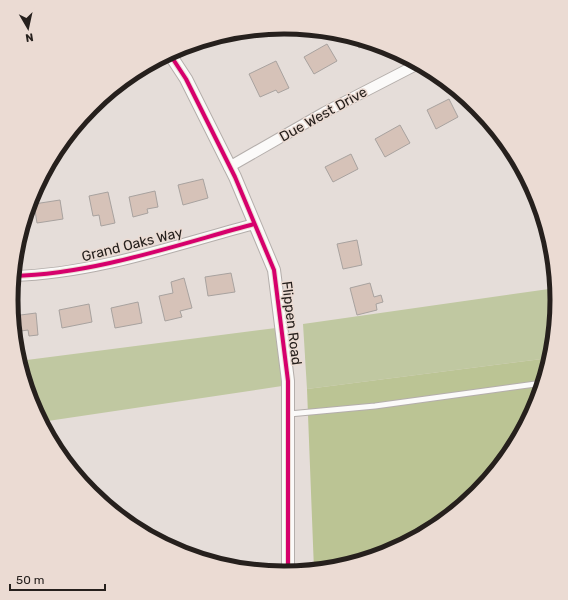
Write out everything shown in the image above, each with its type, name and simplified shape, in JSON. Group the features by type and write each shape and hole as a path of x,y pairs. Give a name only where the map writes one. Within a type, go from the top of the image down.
{"street":[{"name":"Flippen Road","path":"172,58 186,79 229,167 274,270 288,381 288,566"},
{"name":"Due West Drive","path":"229,167 325,112 412,67"},
{"name":"Grand Oaks Way","path":"19,276 58,273 107,263 254,224"}],"lane":[{"path":"288,414 375,406 537,384"}],"green space":[{"path":"549,289 548,335 543,359 307,389 303,324"},
{"path":"276,328 282,386 47,421 32,386 25,360"},
{"path":"543,359 536,386 523,418 495,462 459,500 432,521 402,539 353,557 314,564 307,389"}],"building":[{"path":"327,44 337,61 314,74 304,57"},
{"path":"276,61 289,88 278,93 276,90 260,97 249,74"},
{"path":"449,99 458,117 436,129 427,110"},
{"path":"400,125 410,143 385,157 375,139"},
{"path":"351,154 358,169 333,182 325,167"},
{"path":"203,179 208,198 183,205 178,185"},
{"path":"155,191 158,207 147,209 148,213 133,217 129,197"},
{"path":"108,192 115,223 101,226 99,215 93,216 89,196"},
{"path":"60,200 63,219 37,223 35,207 36,204"},
{"path":"357,240 362,265 343,269 337,244"},
{"path":"231,273 235,292 208,296 205,277"},
{"path":"184,278 192,308 180,311 182,317 165,321 159,296 173,293 171,282"},
{"path":"370,283 374,297 381,295 383,302 376,304 377,310 357,315 350,288"},
{"path":"138,302 142,323 115,328 111,308"},
{"path":"89,304 92,322 62,328 59,310"},
{"path":"36,313 38,335 29,336 28,330 20,331 19,315"}],"cycle path":[{"path":"172,58 186,79 235,177 274,270 288,381 288,566"},
{"path":"19,276 74,270 104,264 135,257 254,224"}]}
